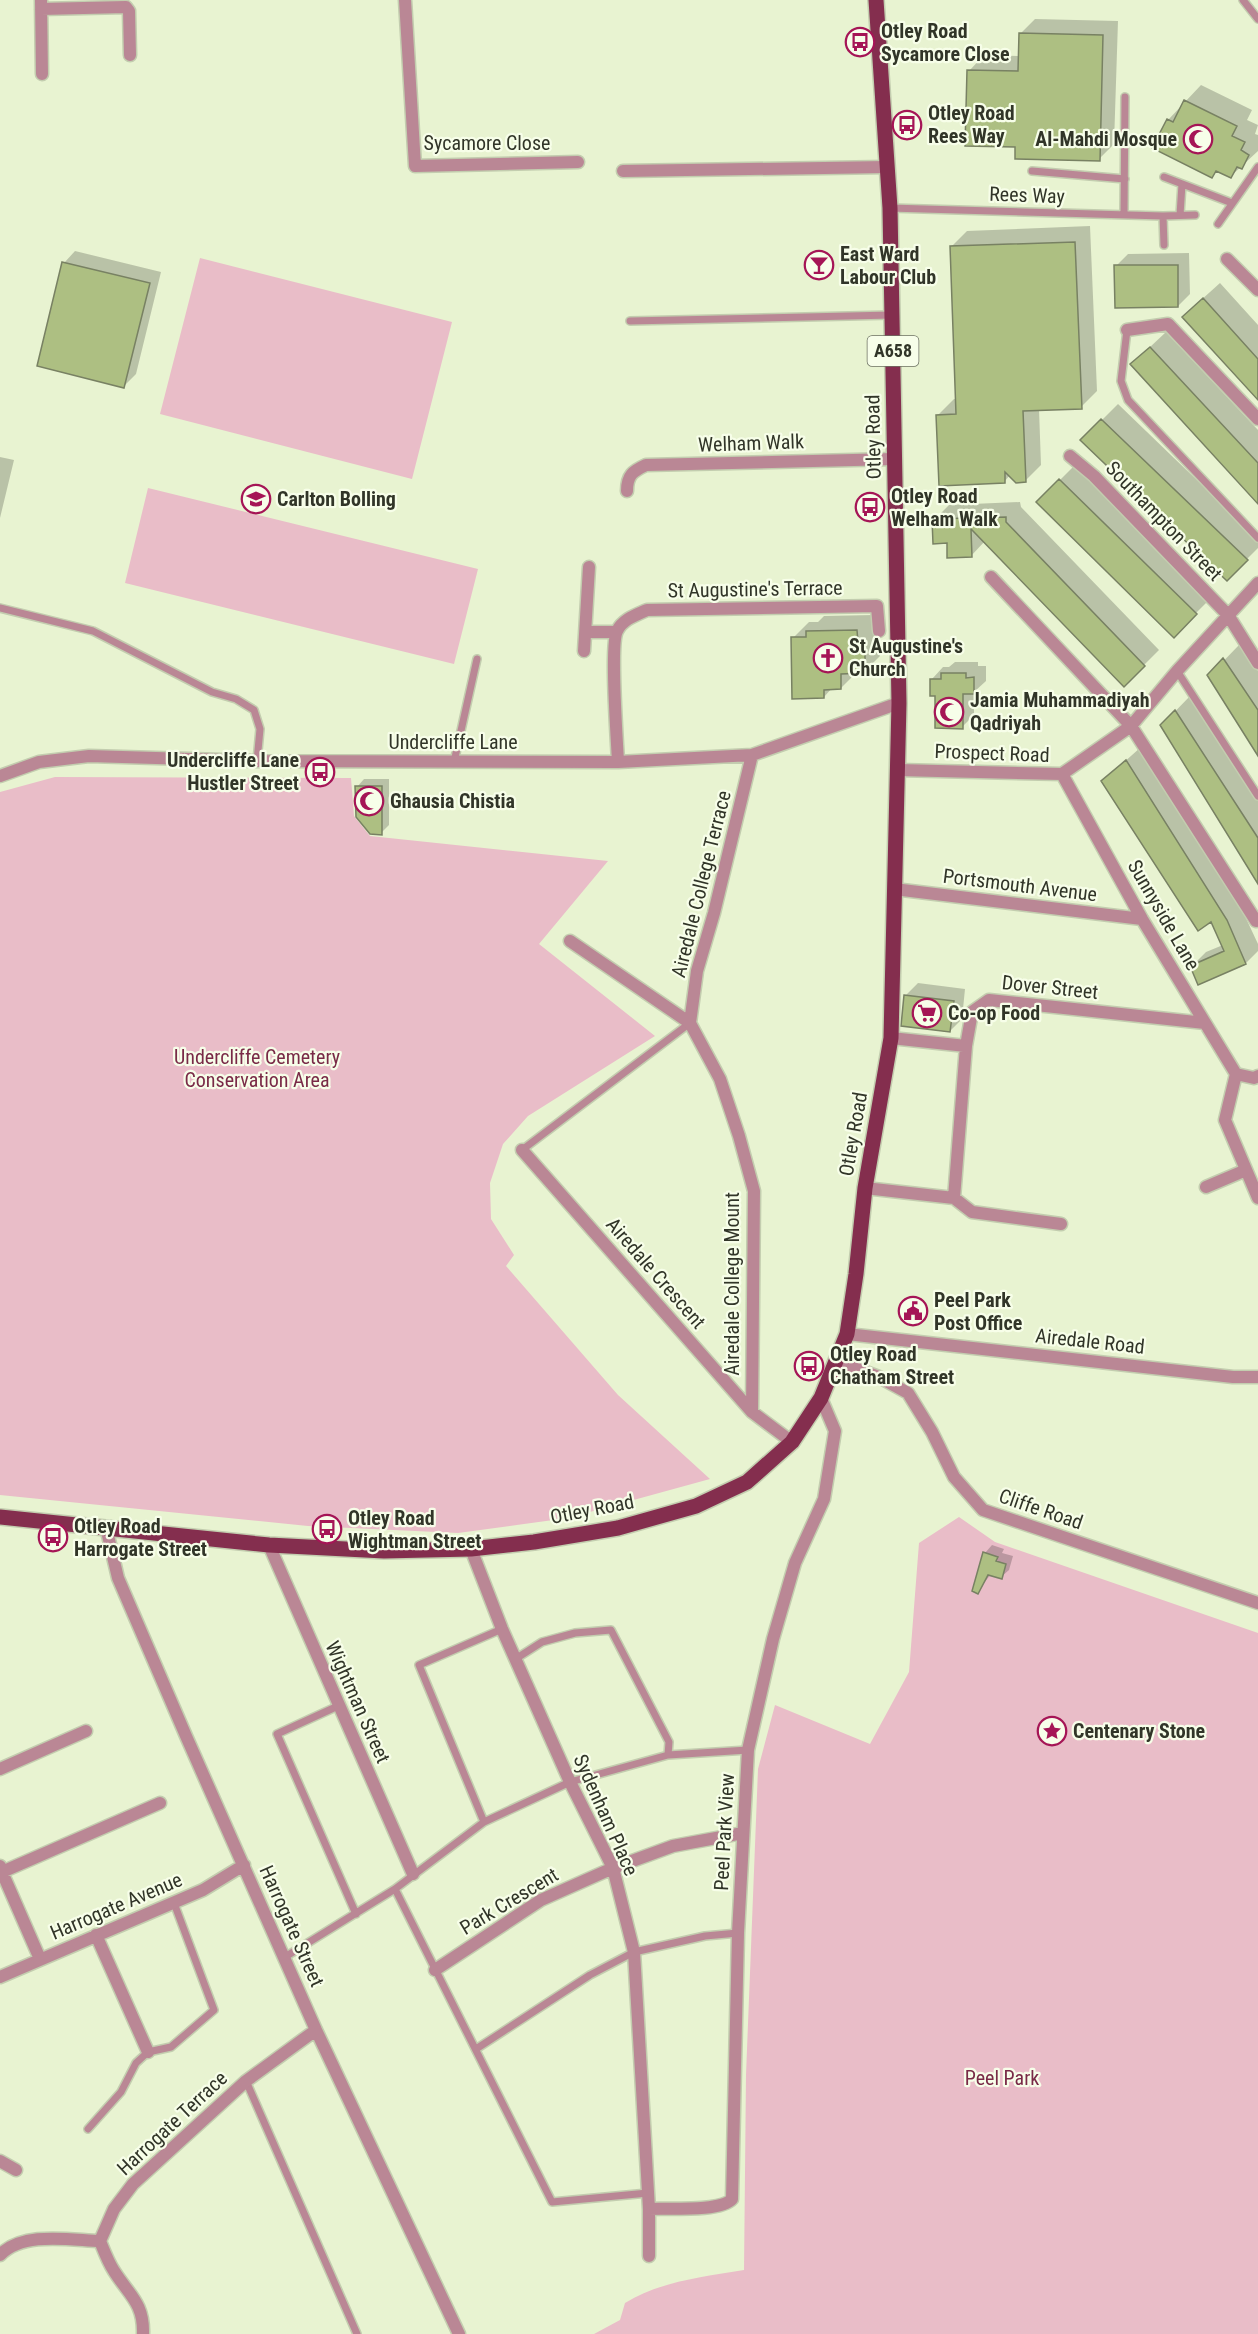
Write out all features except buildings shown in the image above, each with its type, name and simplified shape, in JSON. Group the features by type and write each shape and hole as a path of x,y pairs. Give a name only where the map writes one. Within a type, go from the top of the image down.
{"main road":[{"name":"Otley Road","path":"0,1517 269,1545 384,1551 471,1549 534,1542 618,1528 696,1506 747,1482 792,1442 821,1398 847,1334 865,1188 891,1038 900,703 890,208 876,0"}],"street":[{"name":"Sycamore Close","path":"405,0 415,166 578,162"},
{"path":"42,74 41,5 126,4 129,11 130,55"},
{"path":"623,171 886,167"},
{"path":"1227,259 1258,290"},
{"path":"1127,330 1168,324 1258,419"},
{"name":"Southampton Street","path":"1070,456 1094,476 1228,615 1258,663"},
{"name":"Welham Walk","path":"627,491 627,481 632,471 646,465 894,459"},
{"path":"584,651 589,567"},
{"path":"991,577 1131,726 1256,921"},
{"name":"Prospect Road","path":"898,770 1062,774 1131,726 1177,671 1258,583"},
{"name":"St Augustine's Terrace","path":"616,632 628,618 647,610 877,606 879,631"},
{"path":"586,632 616,632 614,657 618,762"},
{"name":"Undercliffe Lane","path":"0,776 39,762 89,756 257,761 618,762 752,755 900,703"},
{"name":"Airedale College Terrace","path":"690,1023 697,971 714,913 752,755"},
{"name":"Sunnyside Lane","path":"1062,774 1142,919 1236,1074"},
{"name":"Portsmouth Avenue","path":"894,889 1142,919"},
{"path":"570,941 690,1023"},
{"name":"Dover Street","path":"954,1198 966,1046 972,1012 989,1000 1205,1023"},
{"name":"Airedale College Mount","path":"690,1023 720,1079 740,1136 754,1191 752,1412"},
{"path":"891,1038 966,1046"},
{"path":"1258,1076 1254,1078 1236,1074 1226,1120 1258,1198"},
{"name":"Airedale Crescent","path":"522,1150 752,1412 792,1442"},
{"path":"1206,1187 1246,1170"},
{"path":"865,1188 954,1198 972,1212 1061,1224"},
{"name":"Airedale Road","path":"847,1334 1233,1377 1258,1377"},
{"name":"Cliffe Road","path":"837,1360 879,1377 908,1393 932,1432 954,1477 983,1510 1258,1603"},
{"name":"Peel Park View","path":"649,2209 708,2207 723,2205 732,2199 738,1934 748,1750 773,1639 795,1563 824,1499 835,1431 821,1398"},
{"name":"Harrogate Street","path":"106,1527 118,1578 186,1736 316,2030 459,2334"},
{"name":"Wightman Street","path":"269,1545 413,1874"},
{"name":"Sydenham Place","path":"471,1549 502,1629 570,1782 613,1868 634,1952 649,2209 649,2256"},
{"path":"0,1769 86,1731"},
{"path":"40,1959 1,1869 160,1803"},
{"name":"Park Crescent","path":"435,1970 541,1900 613,1868 673,1846 743,1833"},
{"name":"Harrogate Avenue","path":"0,1977 204,1890 244,1865"},
{"path":"96,1935 148,2052"},
{"name":"Harrogate Terrace","path":"100,2241 114,2209 133,2184 246,2081 316,2030"},
{"path":"0,2160 16,2170"},
{"path":"0,2255 20,2242 100,2241 114,2271 134,2296 141,2312 143,2334"}],"lane":[{"path":"1244,0 1258,19"},
{"path":"1124,215 1125,97"},
{"path":"1218,224 1258,166"},
{"path":"1032,171 1125,178"},
{"path":"1164,177 1232,203"},
{"path":"1180,215 1182,184"},
{"name":"Rees Way","path":"890,208 1163,216 1196,214"},
{"path":"1163,216 1164,245"},
{"path":"630,321 892,315"},
{"path":"1127,330 1122,381 1128,400 1258,538"},
{"path":"0,608 93,631 212,692 236,699 254,710 261,729 257,761"},
{"path":"454,762 477,660"},
{"path":"1177,671 1258,796"},
{"path":"522,1150 690,1023"},
{"path":"484,1822 419,1665 502,1629"},
{"path":"516,1658 542,1642 575,1633 611,1630 669,1742 668,1755"},
{"path":"338,1706 277,1734 356,1914"},
{"path":"285,1958 395,1889 484,1822 570,1782 668,1755 748,1750"},
{"path":"395,1889 552,2202 648,2193"},
{"path":"88,2129 120,2092 136,2063 148,2052 171,2046 214,2010 174,1903"},
{"path":"476,2049 591,1975 634,1952 705,1936 738,1934"},
{"path":"246,2081 357,2334"}],"green space":[{"path":"200,258 452,322 412,479 160,414"},
{"path":"148,488 478,569 454,664 125,583"},
{"name":"Undercliffe Cemetery Conservation Area","path":"55,777 351,778 354,816 370,836 608,861 539,944 655,1036 528,1116 503,1144 490,1183 491,1219 514,1255 506,1266 618,1395 710,1479 568,1518 458,1533 308,1526 0,1495 0,792"},
{"name":"Peel Park","path":"959,1517 995,1542 1258,1633 1258,2334 594,2334 620,2320 625,2303 653,2290 683,2281 744,2270 746,2075 758,1769 775,1705 870,1744 909,1672 919,1543"}],"place":[{"name":"Otley Road Sycamore Close","path":"860,42"},
{"name":"Otley Road Rees Way","path":"907,125"},
{"name":"Al‐Mahdi Mosque","path":"1198,139"},
{"name":"East Ward Labour Club","path":"819,265"},
{"name":"Carlton Bolling","path":"256,499"},
{"name":"Otley Road Welham Walk","path":"870,507"},
{"name":"St Augustine's Church","path":"828,658"},
{"name":"Jamia Muhammadiyah Qadriyah","path":"949,712"},
{"name":"Undercliffe Lane Hustler Street","path":"320,772"},
{"name":"Ghausia Chistia","path":"369,801"},
{"name":"Co-op Food","path":"927,1013"},
{"name":"Peel Park Post Office","path":"913,1311"},
{"name":"Otley Road Chatham Street","path":"809,1366"},
{"name":"Otley Road Wightman Street","path":"327,1529"},
{"name":"Otley Road Harrogate Street","path":"53,1537"},
{"name":"Centenary Stone","path":"1052,1731"}]}
